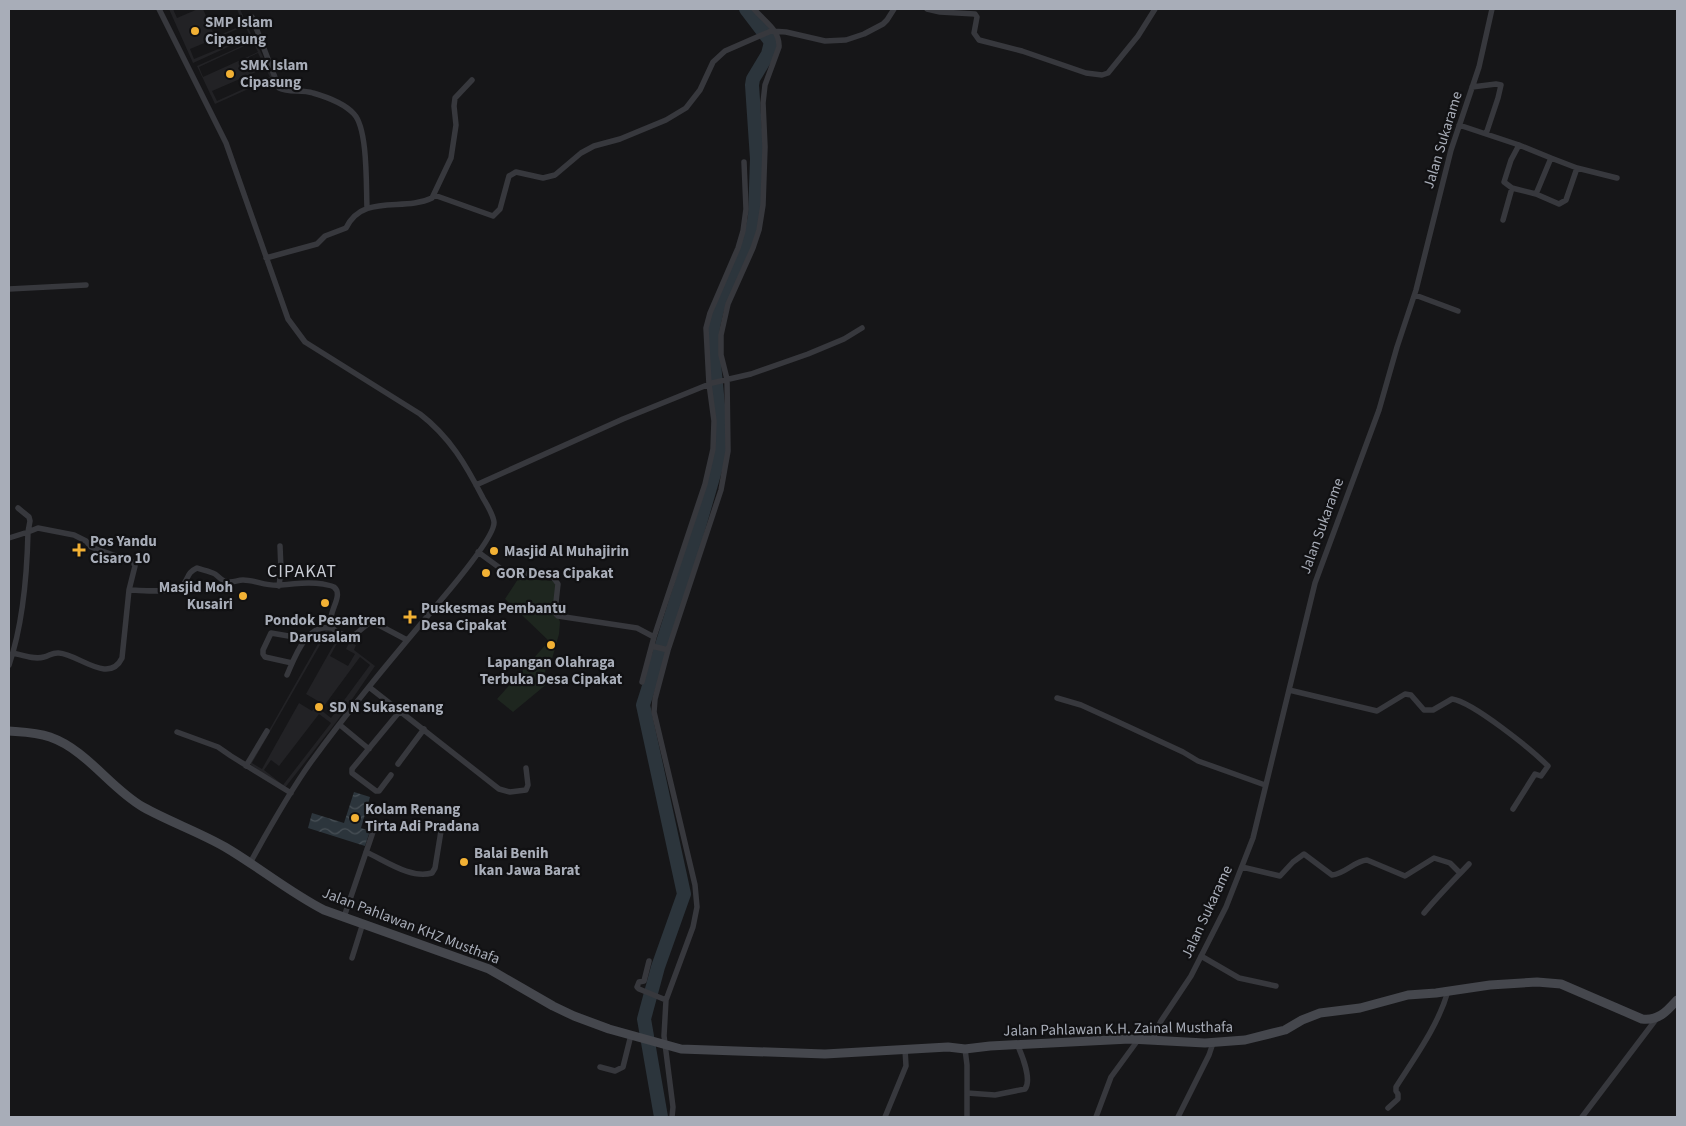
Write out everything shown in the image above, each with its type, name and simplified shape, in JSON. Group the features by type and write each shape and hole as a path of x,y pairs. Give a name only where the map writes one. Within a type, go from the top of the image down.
{"street":[{"path":"159,9 226,143 288,319 306,342 436,426 456,450 476,484 494,522 491,533 457,582 407,640 310,763 280,810 250,863"},
{"path":"672,1117 673,1107 662,1044 666,1000 693,927 697,907 695,885 654,712 654,699 666,650 721,490 728,451 721,355 723,322 728,304 759,230 763,205 765,147 763,103 765,85 780,40 754,9"},
{"path":"434,195 494,216 500,209 509,176 512,173 516,172 542,178 555,175 581,153 594,146 620,139 666,120 686,108 700,90 712,62 725,51 773,31 825,41 846,40 864,34 883,24 888,20 894,9"},
{"path":"927,9 940,12 975,14 977,17 974,33 979,40 1022,51 1086,74 1102,75 1108,72 1138,36 1155,9"},
{"name":"Jalan Sukarame","path":"1152,1040 1191,976 1226,907 1253,838 1314,583 1378,410 1414,294 1450,150 1479,67 1492,9"},
{"path":"252,17 279,88 315,93 344,106 354,114 361,126 364,142 367,207"},
{"path":"266,258 317,244 326,235 346,228 349,221 367,207 423,201 432,198 452,158 456,125 455,98 472,80"},
{"path":"1472,87 1496,84 1501,86 1486,134"},
{"path":"1459,125 1519,144 1577,168 1617,178"},
{"path":"1519,144 1504,179 1504,182 1512,188 1536,194 1559,204 1563,203 1566,200 1577,168"},
{"path":"1536,194 1551,158"},
{"path":"642,682 654,637 706,484 713,449 714,421 706,328 710,313 738,248 743,231 746,209 744,162"},
{"path":"1503,220 1512,188"},
{"path":"9,289 86,285"},
{"path":"1414,294 1458,311"},
{"path":"476,484 623,419 724,379 751,374 808,354 844,339 862,328"},
{"path":"9,665 23,596 30,521 29,517 18,508"},
{"path":"9,538 38,528 74,535 86,541 91,547 133,562 135,566 129,590 122,658 118,666 112,669 96,667 59,653 43,658 33,657 12,649"},
{"path":"279,586 281,570 280,546"},
{"path":"478,552 504,571 553,577 558,584 555,611 558,616 637,628 654,637"},
{"path":"129,590 160,591 176,589 182,586 190,571 197,568 214,573 224,581 232,583 241,580 279,586 305,581 333,586 337,594 331,622 332,628 338,633 352,637 369,623 375,623 407,640"},
{"path":"287,675 306,639 316,629 332,628"},
{"path":"292,663 265,657 263,650 271,633 306,639"},
{"path":"653,646 666,650"},
{"path":"369,687 499,789 510,792 526,790 528,785 526,768"},
{"path":"1289,690 1377,711 1405,694 1413,697 1424,710 1433,710 1452,699 1465,704 1497,724 1548,766 1541,775 1534,774 1513,809"},
{"path":"1057,698 1114,720 1183,752 1198,761 1265,785"},
{"path":"391,775 379,791 376,791 352,773 352,769 400,711"},
{"path":"340,725 369,749"},
{"path":"398,764 424,729"},
{"name":"Jalan Pahlawan KHZ Musthafa","path":"9,731 33,732 62,743 143,807 223,846 302,899 344,917 489,969 574,1016 662,1044"},
{"path":"246,766 267,731"},
{"path":"176,732 218,746 246,766 291,793"},
{"path":"344,917 376,823"},
{"path":"366,852 403,870 424,875 432,874 435,868 441,831"},
{"path":"1242,867 1280,876 1293,862 1304,854 1332,875 1338,874 1361,860 1367,860 1405,876 1434,858 1450,863 1460,873"},
{"path":"1424,913 1469,864"},
{"path":"352,958 363,923"},
{"path":"1201,956 1239,978 1276,986"},
{"path":"649,961 644,980 639,982 637,987 666,1000"},
{"name":"Jalan Pahlawan K.H. Zainal Musthafa","path":"662,1044 681,1049 825,1054 1138,1040 1213,1043 1245,1040 1274,1034 1320,1013 1360,1008 1408,995 1490,985 1547,982 1561,984 1642,1019 1652,1020 1656,1018"},
{"path":"1388,1108 1398,1099 1396,1087 1433,1028 1448,991"},
{"path":"1582,1117 1656,1018 1662,1016 1677,1000"},
{"path":"600,1067 615,1071 623,1067 634,1036"},
{"path":"1096,1117 1111,1077 1138,1040"},
{"path":"1178,1117 1209,1055 1213,1043"},
{"path":"967,1093 995,1095 1025,1089 1028,1083 1023,1058 1017,1044"},
{"path":"885,1117 906,1066 905,1049"},
{"path":"965,1049 967,1117"}],"shaded area":[{"name":"SMP Islam Cipasung","path":"169,9 173,9 177,18 198,9 203,9 215,37 243,25 237,9 240,9 252,36 193,63","holes":["245,26 250,36 194,59 190,49"]},
{"name":"SMK Islam Cipasung","path":"255,40 273,78 215,104 197,66","holes":["253,42 258,52 203,77 199,67","258,53 270,77 217,101 212,91 256,72 249,57"]},
{"name":"Lapangan Olahraga Terbuka Desa Cipakat","path":"518,579 557,581 556,612 560,622 559,634 552,659 546,666 545,673 548,683 513,712 497,699 549,641 505,599"},
{"name":"SD N Sukasenang","path":"327,628 356,645 354,650 375,666 337,721 284,789 250,764","holes":["328,631 338,637 306,694 318,701 312,711 299,703 262,769 252,763","340,638 349,643 346,649 355,654 348,666 330,656","360,657 370,665 331,718 321,710","319,714 331,723 283,785 264,770 271,760 279,766"]}],"water":[{"name":"Kolam Renang Tirta Adi Pradana","path":"354,792 370,797 361,828 370,831 365,846 308,828 312,813 344,823"}],"waterway":[{"path":"661,1117 644,1019 658,967 684,894 643,705 693,547 722,446 712,343 713,327 717,310 752,231 755,216 757,159 752,85 753,79 768,54 771,42 746,9"}],"place":[{"name":"SMP Islam Cipasung","path":"195,31"},
{"name":"SMK Islam Cipasung","path":"230,74"},
{"name":"Pos Yandu Cisaro 10","path":"79,550"},
{"name":"Masjid Al Muhajirin","path":"494,551"},
{"name":"GOR Desa Cipakat","path":"486,573"},
{"name":"Masjid Moh Kusairi","path":"243,596"},
{"name":"Pondok Pesantren Darusalam","path":"325,603"},
{"name":"Puskesmas Pembantu Desa Cipakat","path":"410,617"},
{"name":"Lapangan Olahraga Terbuka Desa Cipakat","path":"551,645"},
{"name":"SD N Sukasenang","path":"319,707"},
{"name":"Kolam Renang Tirta Adi Pradana","path":"355,818"},
{"name":"Balai Benih Ikan Jawa Barat","path":"464,862"}],"district":[{"name":"CIPAKAT","path":"302,571"}]}
